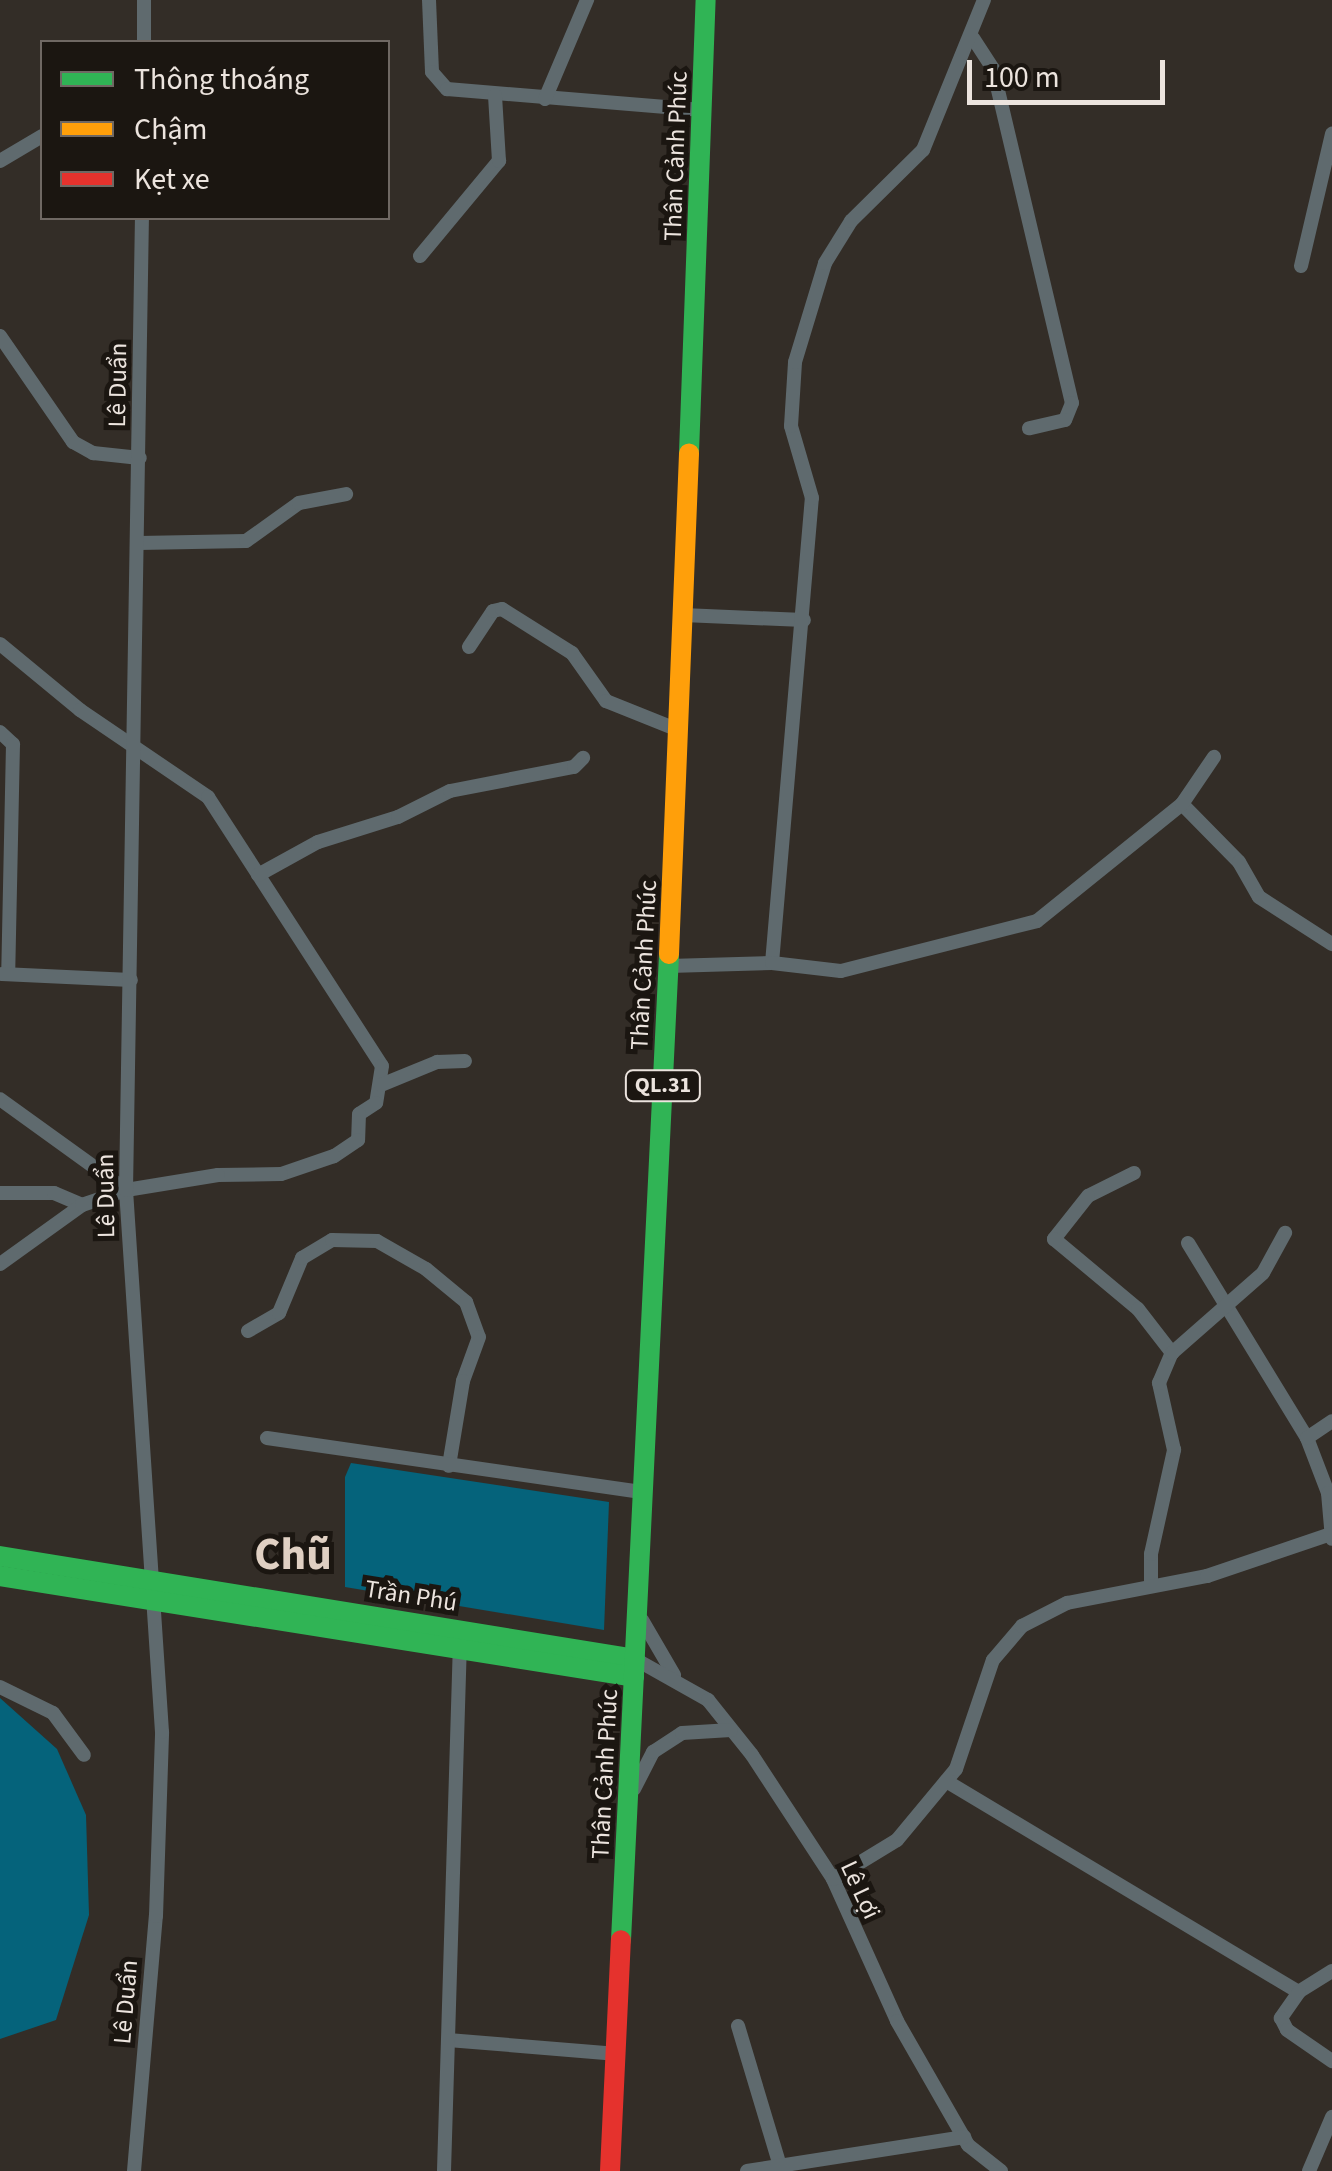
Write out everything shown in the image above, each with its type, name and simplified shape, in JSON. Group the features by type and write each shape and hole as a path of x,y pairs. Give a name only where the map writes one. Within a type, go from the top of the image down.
{"main road":[{"name":"Thân Cảnh Phúc","path":"610,2171 669,966 706,0"},
{"name":"Trần Phú","path":"0,1556 157,1590 635,1668"},
{"name":"Trần Phú","path":"0,1576 157,1590"}],"street":[{"path":"144,0 144,40"},
{"path":"429,0 437,82 495,95 702,110"},
{"path":"546,99 587,0"},
{"path":"772,963 812,498 788,397 805,321 825,263 850,221 923,150 973,38 984,0"},
{"path":"973,38 993,69 1072,402 1065,420 1029,428"},
{"path":"420,256 499,161 495,95"},
{"path":"1301,266 1332,134"},
{"path":"0,161 40,137"},
{"name":"Lê Duẩn","path":"134,2171 156,1916 157,1590 126,1190 142,220"},
{"path":"0,336 73,442 93,452 140,458"},
{"path":"139,543 246,541 300,504 346,494"},
{"path":"468,647 494,611 502,609 572,653 606,701 678,730"},
{"path":"683,615 804,620"},
{"path":"0,644 136,749 208,798 382,1066 376,1102 360,1114 358,1140 334,1156 282,1174 218,1174 126,1190 82,1206 0,1264"},
{"path":"0,732 12,744 4,974 131,980"},
{"path":"258,875 318,842 388,821 450,791 574,767 583,758"},
{"path":"669,966 772,963 841,971 1037,922 1182,804 1214,758"},
{"path":"1182,804 1240,862 1260,897 1332,944"},
{"path":"381,1085 437,1062 464,1061"},
{"path":"0,1098 126,1190"},
{"path":"1134,1173 1088,1196 1054,1239 1138,1309 1172,1353"},
{"path":"0,1193 54,1193 82,1206"},
{"path":"1151,1585 1151,1554 1174,1450 1159,1383 1172,1353 1262,1273 1285,1232"},
{"path":"248,1331 279,1313 302,1258 332,1240 377,1241 426,1269 466,1302 480,1338 463,1381 449,1466"},
{"path":"833,1879 897,1840 956,1769 993,1660 1022,1626 1068,1603 1276,1558 1332,1537 1328,1493 1307,1438 1230,1303 1188,1243"},
{"path":"1307,1438 1332,1422"},
{"path":"267,1438 643,1492"},
{"path":"638,1609 677,1680"},
{"path":"444,2171 460,1638"},
{"path":"635,1668 677,1680"},
{"name":"Lê Lợi","path":"677,1680 708,1700 732,1730 833,1879 896,2022 964,2137 975,2152 1001,2171"},
{"path":"0,1688 53,1712 84,1754"},
{"path":"629,1799 653,1752 682,1733 732,1730"},
{"path":"946,1782 1299,1992"},
{"path":"1332,1971 1299,1992 1282,2013 1283,2025 1332,2061"},
{"path":"738,2026 780,2166"},
{"path":"448,2040 617,2054"},
{"path":"1309,2171 1332,2117"},
{"path":"747,2171 964,2137"},
{"path":"969,2171 975,2152"}],"water":[{"path":"351,1463 609,1502 604,1630 345,1587 345,1477"},
{"path":"0,1698 57,1749 86,1815 89,1915 56,2020 0,2039"}],"traffic: fast":[{"path":"689,453 706,0"},
{"path":"621,1940 669,954"},
{"path":"0,1556 635,1659"},
{"path":"0,1576 634,1677"}],"traffic: slow":[{"path":"669,954 689,453"}],"traffic: jam":[{"path":"610,2171 621,1940"}],"district":[{"name":"Chũ","path":"293,1556"}]}
